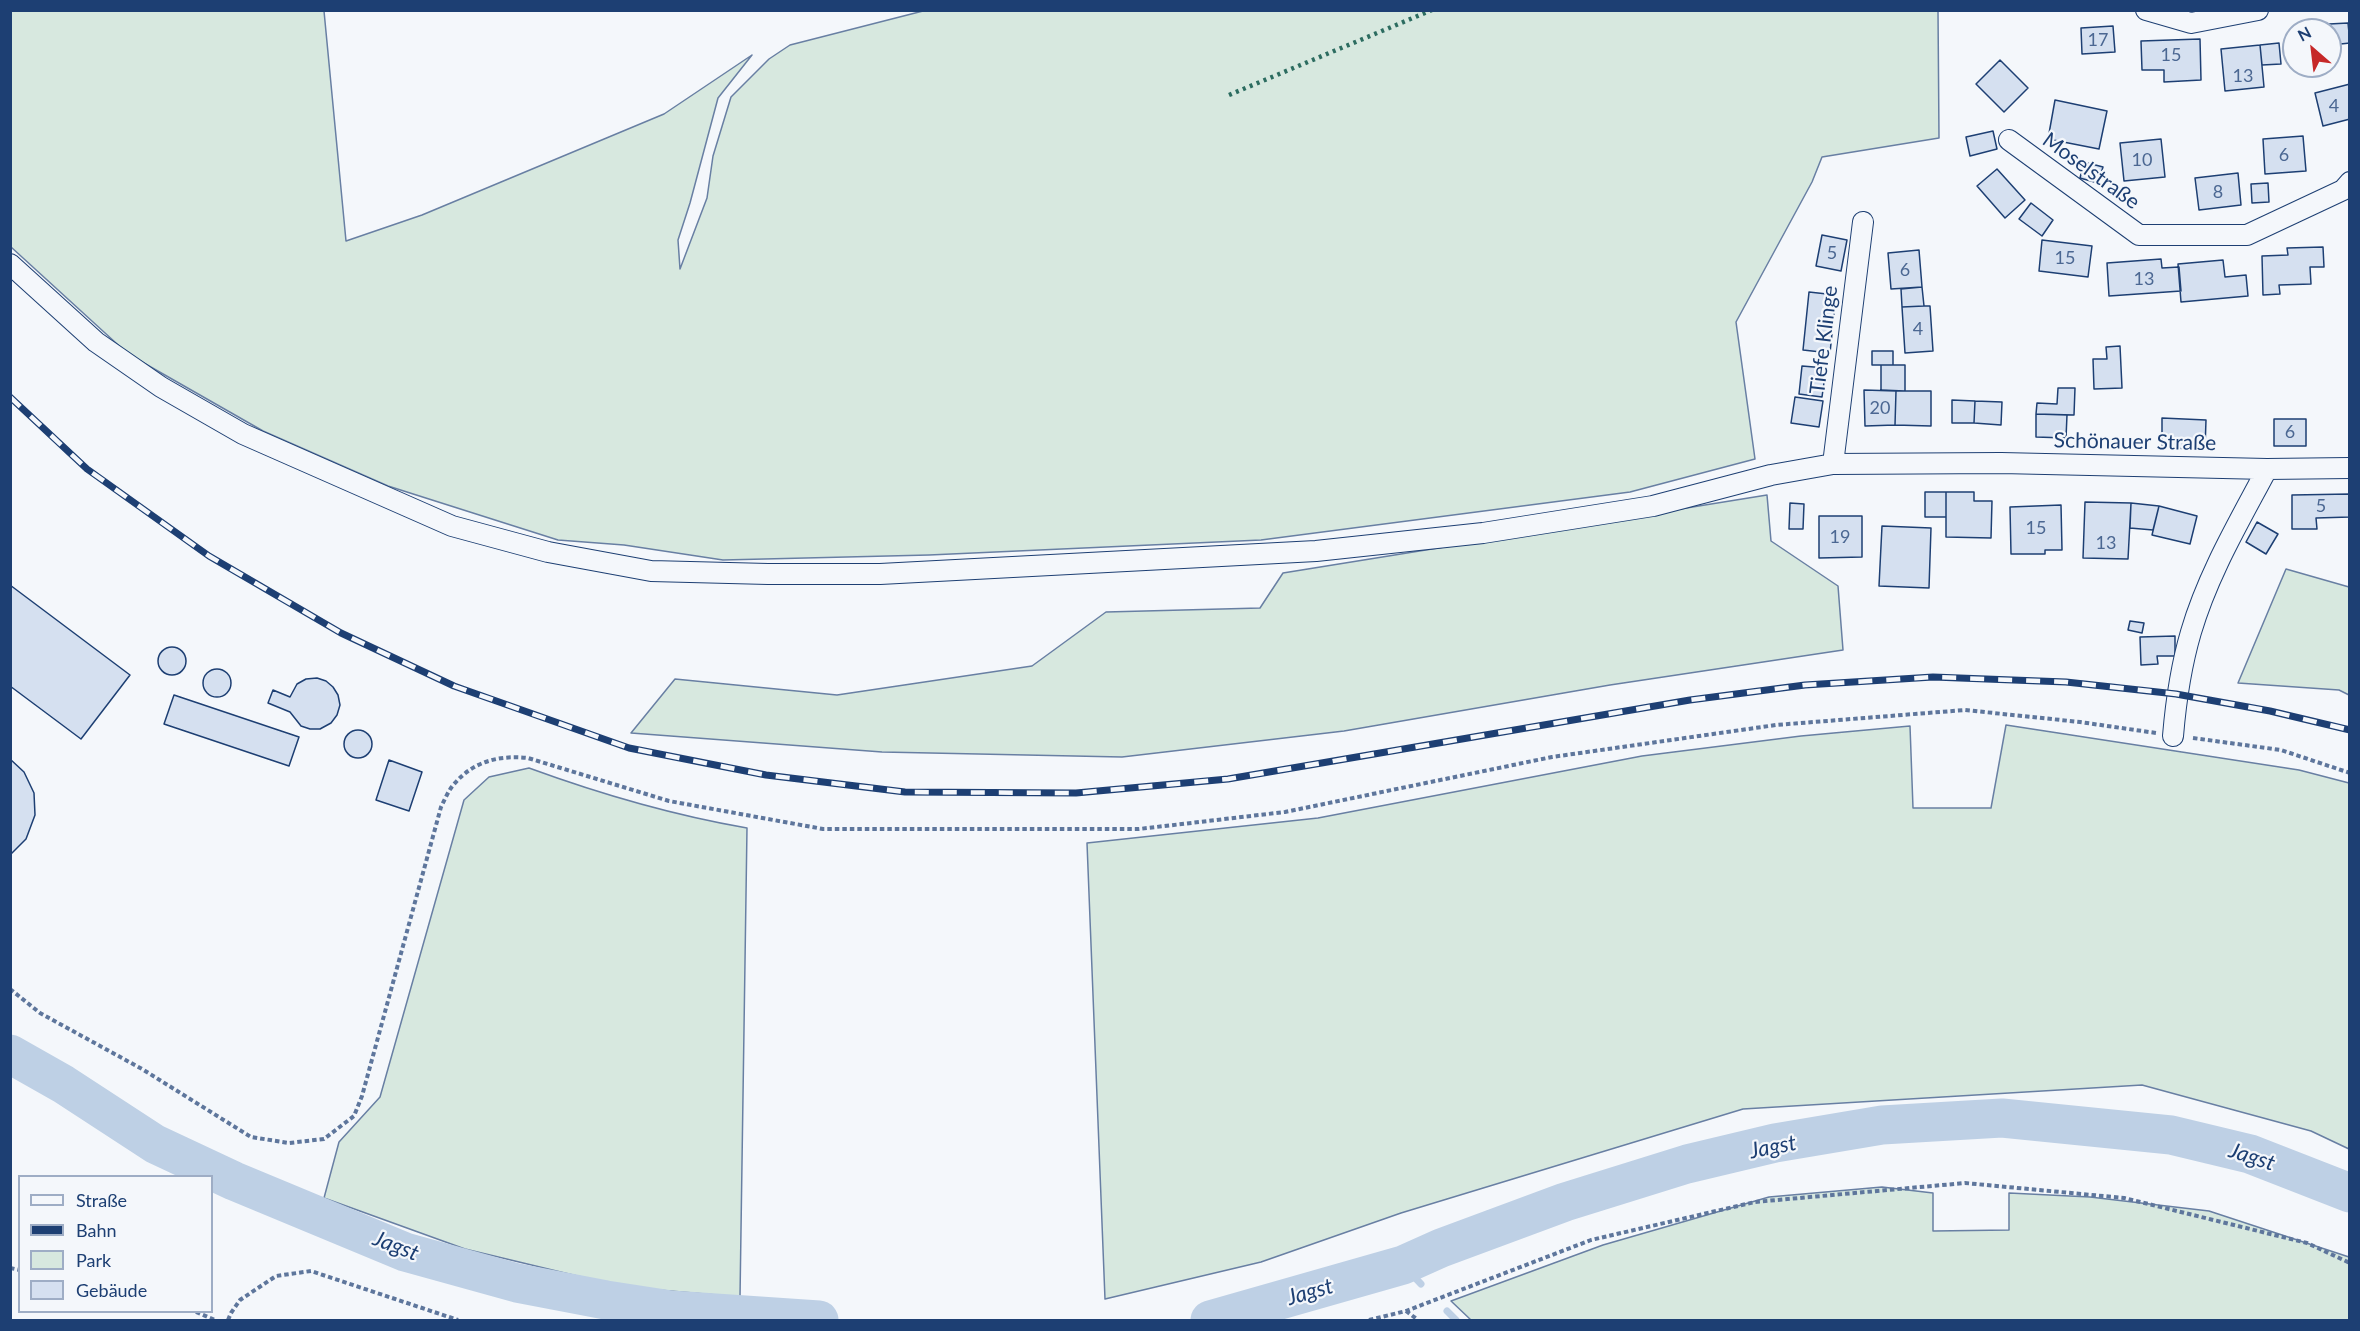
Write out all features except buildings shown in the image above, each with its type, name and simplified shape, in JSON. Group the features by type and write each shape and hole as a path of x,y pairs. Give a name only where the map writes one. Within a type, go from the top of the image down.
{"street":[{"path":"2146,10 2191,23 2258,10"},
{"name":"Moselstraße","path":"2009,140 2139,235 2247,234 2343,190 2349,182"},
{"name":"Tiefe Klinge","path":"1833,464 1863,222"},
{"name":"Schönauer Straße","path":"10,264 96,342 161,387 243,434 452,526 548,552 651,571 880,574 1316,551 1483,533 1653,506 1771,475 1833,464 2001,463 2267,469 2349,468"},
{"path":"2173,735 2176,694 2191,631 2215,569 2267,469"}],"path":[{"path":"10,989 40,1013 142,1069 251,1137 289,1143 324,1139 354,1116 362,1096 441,807 455,783 477,764 506,756 528,758 669,801 823,828 1140,829 1285,812 1552,757 1776,725 1965,710 2080,722 2281,750 2349,773"},
{"path":"1369,1320 1406,1311 1591,1240 1743,1205 1965,1183 2124,1198 2307,1243 2349,1263"},
{"path":"228,1320 240,1300 276,1276 311,1271 458,1320"},
{"path":"1406,1311 1418,1320"},
{"path":"200,1313 215,1320"}],"green space":[{"path":"10,11 324,11 346,241 422,215 664,114 752,55 718,98 678,240 680,269 707,198 713,156 731,97 769,59 790,45 923,11 1938,11 1939,138 1822,157 1812,182 1736,322 1755,459 1630,492 1261,540 929,555 723,560 624,545 558,540 388,486 263,431 128,354 11,247"},
{"path":"1767,495 1771,541 1838,586 1843,650 1610,685 1344,731 1122,757 882,752 631,733 675,679 837,695 1032,666 1106,612 1260,608 1283,573"},
{"path":"2286,569 2349,587 2349,695 2339,690 2238,683"},
{"path":"2006,725 2299,770 2349,783 2349,1149 2311,1131 2142,1085 1743,1109 1401,1213 1261,1262 1105,1299 1087,843 1318,818 1642,756 1801,736 1910,726 1913,808 1991,808"},
{"path":"529,768 636,803 747,828 740,1297 623,1287 465,1249 324,1198 339,1142 380,1097 464,800 489,777"},
{"path":"1882,1187 1933,1193 1933,1231 2009,1230 2009,1193 2090,1197 2209,1211 2349,1257 2349,1320 1471,1320 1451,1301 1603,1245 1769,1197"}],"waterway":[{"name":"Jagst","path":"10,1054 63,1084 155,1144 234,1181 405,1252 517,1283 606,1300 671,1310 819,1320"},
{"name":"Jagst","path":"1210,1320 1403,1265 1441,1248 1565,1202 1687,1164 1775,1143 1882,1125 2002,1118 2171,1135 2250,1154 2350,1193"},
{"path":"1403,1265 1421,1284"},
{"path":"1447,1311 1456,1320"}],"railway":[{"path":"10,397 87,469 209,556 341,633 454,686 629,748 766,775 905,792 1076,793 1228,779 1690,700 1805,685 1933,677 2066,682 2176,694 2270,711 2350,730"}],"hedge":[{"path":"1229,95 1432,10"}]}
